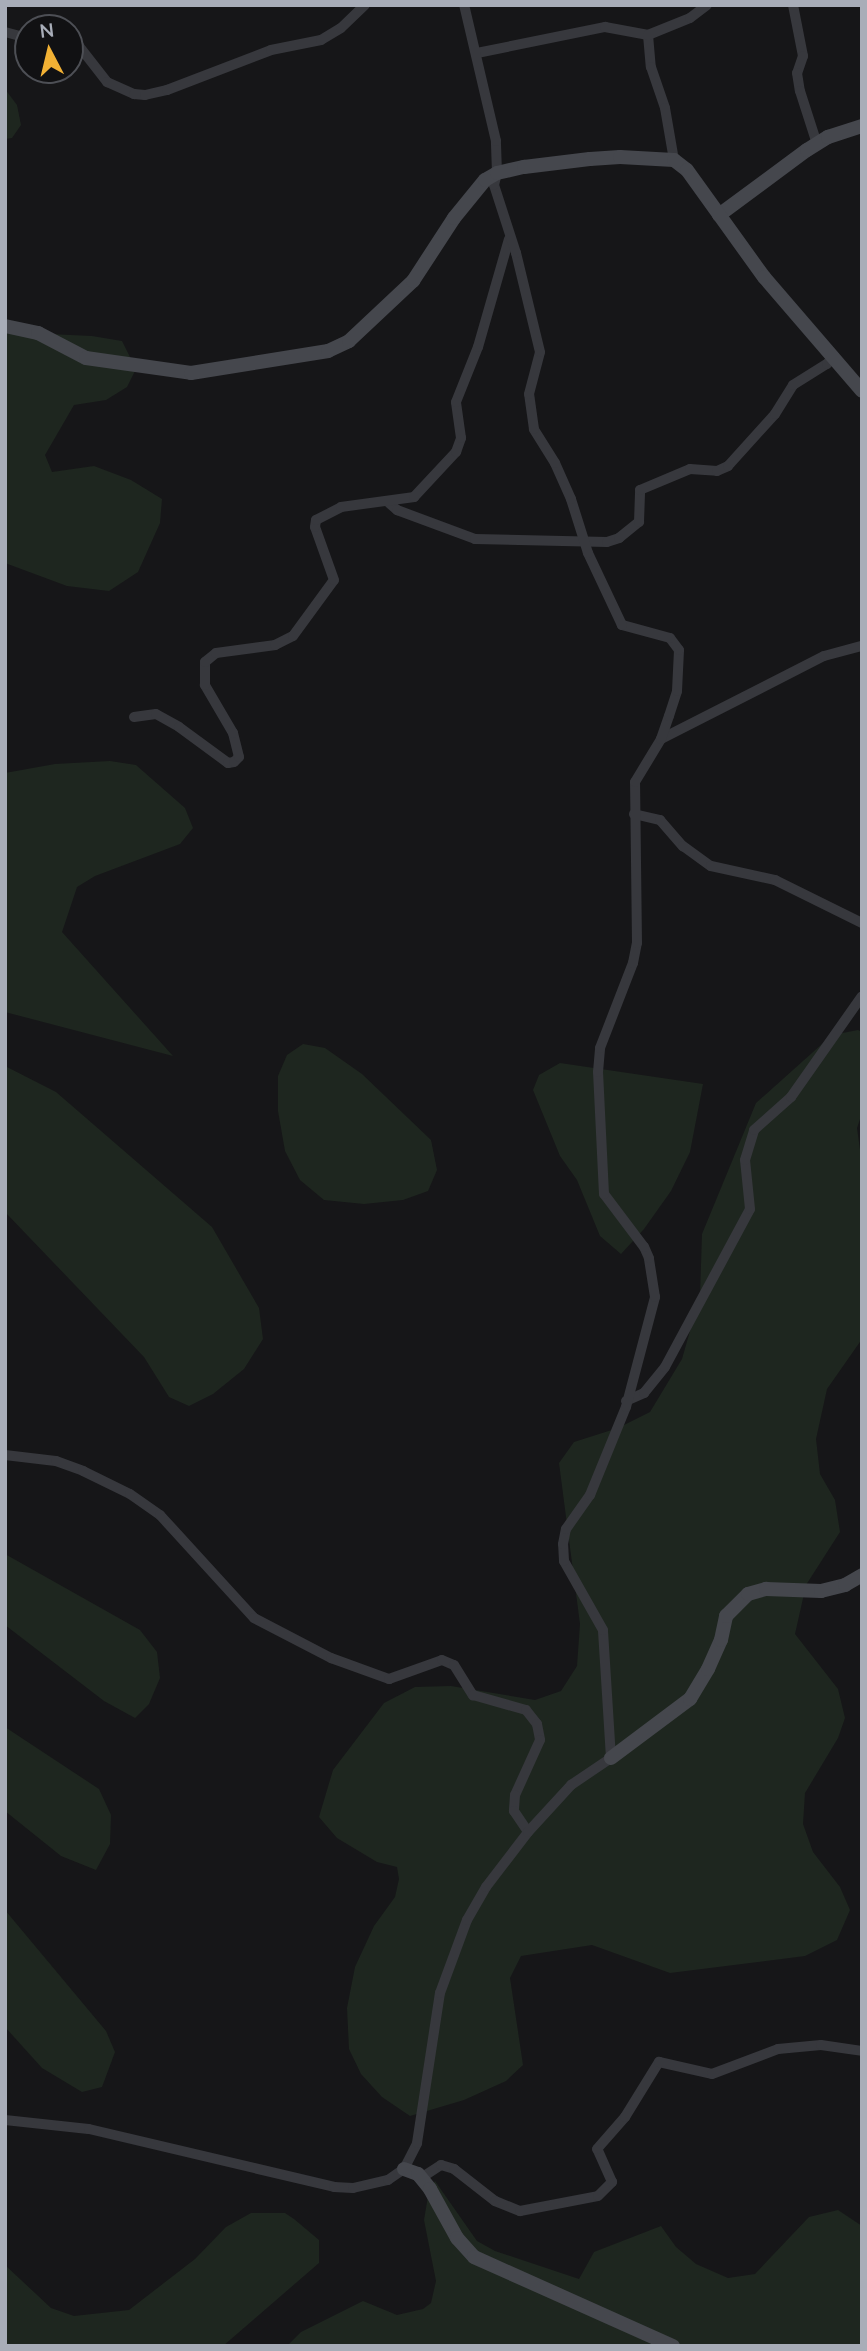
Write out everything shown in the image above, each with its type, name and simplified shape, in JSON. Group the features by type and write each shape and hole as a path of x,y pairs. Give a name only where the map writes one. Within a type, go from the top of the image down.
{"street":[{"path":"84,52 107,82 134,94 145,95 167,90 271,50 321,40 341,28 365,5"},
{"path":"464,5 496,141 497,173 494,186 509,239 516,253 540,352 529,394 534,429 555,463 612,609 622,625 670,638 679,650 677,691 660,739 635,782 637,943 600,1048 598,1072 604,1194 644,1247 649,1258 655,1297 626,1401 590,1495 566,1529 563,1544 564,1561 603,1630 611,1758"},
{"path":"477,53 605,27 648,35 690,18 707,5"},
{"path":"793,5 803,57 797,73 800,91 817,144"},
{"path":"648,35 651,67 665,108 674,160"},
{"path":"719,215 817,144 862,126"},
{"path":"5,327 38,333 86,358 191,373 328,351 349,341 413,281 454,218 485,180 497,173 524,167 620,157 674,160 687,170 764,277 862,391"},
{"path":"134,717 156,714 179,727 228,763 239,757 233,733 205,685 205,662 216,653 275,645 293,636 334,580 314,527 316,520 341,507 389,503 414,497 424,490 456,452 461,438 456,402 478,347 509,239"},
{"path":"389,503 397,510 475,539 586,543 619,538 639,522 640,490 690,469 718,471 729,466 775,414 793,385 834,356"},
{"path":"660,739 824,656 862,646"},
{"path":"634,814 660,820 683,846 711,866 775,880 862,923"},
{"path":"626,1401 644,1393 669,1360 750,1209 745,1160 754,1130 791,1097 862,996"},
{"path":"5,1455 56,1461 130,1494 160,1515 254,1618 331,1658 389,1679 442,1660 454,1665 474,1695 526,1710 537,1724 540,1740 515,1795 514,1811 528,1832"},
{"path":"5,2120 89,2129 334,2188 376,2185 404,2169 420,2133 432,2034 448,1967 467,1920 486,1887 528,1832 570,1785 690,1699 708,1670 721,1640 726,1616 748,1594 766,1589 821,1591 845,1585 862,1574"},
{"path":"422,2178 441,2165 454,2169 495,2201 520,2211 598,2196 612,2182 597,2149 625,2117 659,2062 712,2074 727,2071 778,2049 821,2045 862,2051"},
{"path":"404,2169 422,2178 439,2200 457,2238 474,2257 673,2346"}],"shaded area":[{"path":"5,89 17,105 21,125 12,138 5,139"},
{"path":"5,332 92,336 122,341 136,369 127,387 106,400 74,405 45,455 52,472 94,466 131,480 162,499 160,523 138,572 109,591 67,586 5,563"},
{"path":"110,761 136,765 185,808 193,828 180,844 95,876 77,887 62,932 173,1056 5,1012 5,773 55,764"},
{"path":"858,1030 862,1032 862,1113 857,1128 862,1164 862,1339 827,1389 816,1439 820,1474 835,1500 840,1532 806,1585 795,1634 838,1689 845,1718 838,1738 805,1793 803,1824 813,1852 840,1887 850,1910 837,1940 805,1956 670,1973 592,1945 521,1956 510,1978 523,2065 506,2081 464,2100 410,2116 382,2097 361,2074 349,2049 347,2008 355,1967 374,1926 395,1897 399,1879 397,1867 377,1862 337,1838 319,1817 333,1770 384,1703 415,1687 451,1686 535,1700 561,1691 577,1666 580,1624 559,1463 574,1442 618,1428 650,1412 682,1359 700,1296 702,1234 756,1103 832,1035"},
{"path":"303,1044 325,1048 362,1074 431,1140 437,1170 428,1191 403,1200 364,1204 324,1200 300,1180 285,1151 278,1111 278,1076 287,1055"},
{"path":"560,1063 703,1084 690,1152 671,1191 644,1229 621,1254 600,1236 577,1180 560,1156 533,1090 539,1075"},
{"path":"5,1066 56,1092 212,1227 259,1308 263,1339 244,1369 213,1394 189,1406 169,1397 144,1357 5,1212"},
{"path":"5,1554 140,1630 157,1652 160,1678 149,1704 135,1718 104,1701 5,1625"},
{"path":"5,1727 99,1789 111,1815 110,1844 96,1870 61,1856 5,1811"},
{"path":"5,1910 106,2031 115,2052 102,2087 82,2092 42,2068 5,2027"},
{"path":"435,2181 477,2241 495,2251 579,2279 594,2252 661,2226 676,2247 696,2264 728,2278 755,2274 809,2217 838,2210 862,2226 862,2346 287,2346 301,2332 363,2301 397,2315 423,2309 431,2303 436,2281 424,2220 429,2190"},
{"path":"251,2213 285,2213 294,2219 319,2240 319,2263 223,2346 5,2346 5,2265 51,2308 74,2316 129,2310 195,2259 226,2227"}]}
